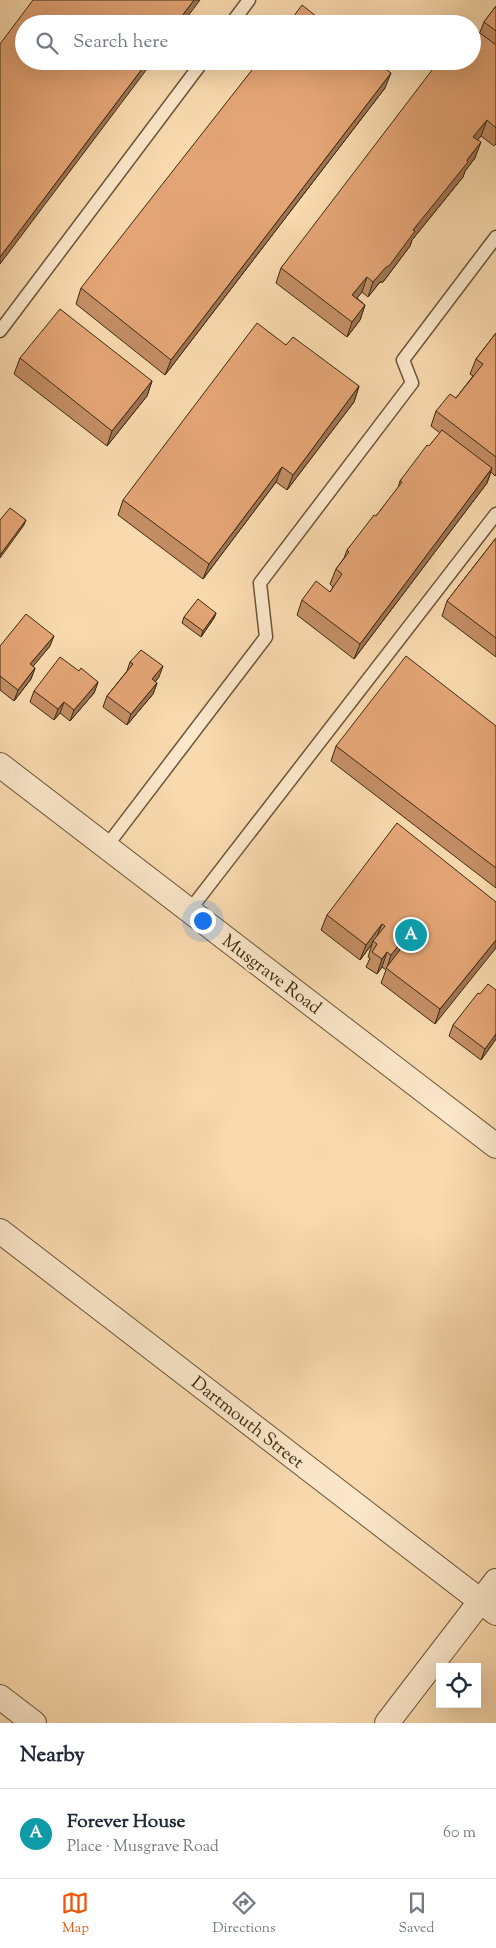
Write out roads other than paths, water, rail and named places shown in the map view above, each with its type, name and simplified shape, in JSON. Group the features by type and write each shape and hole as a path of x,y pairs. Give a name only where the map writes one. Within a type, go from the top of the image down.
{"street":[{"name":"Musgrave Road","path":"0,765 496,1146"},
{"name":"Dartmouth Street","path":"0,1231 488,1607"},
{"path":"388,1723 488,1607 496,1581"},
{"path":"0,1697 34,1723"}],"lane":[{"path":"238,15 249,0"},
{"path":"0,331 196,70"},
{"path":"106,847 266,637 260,583 412,383 403,360 496,237"},
{"path":"189,911 496,514"}],"place":[{"name":"Forever House","path":"411,935"}]}
